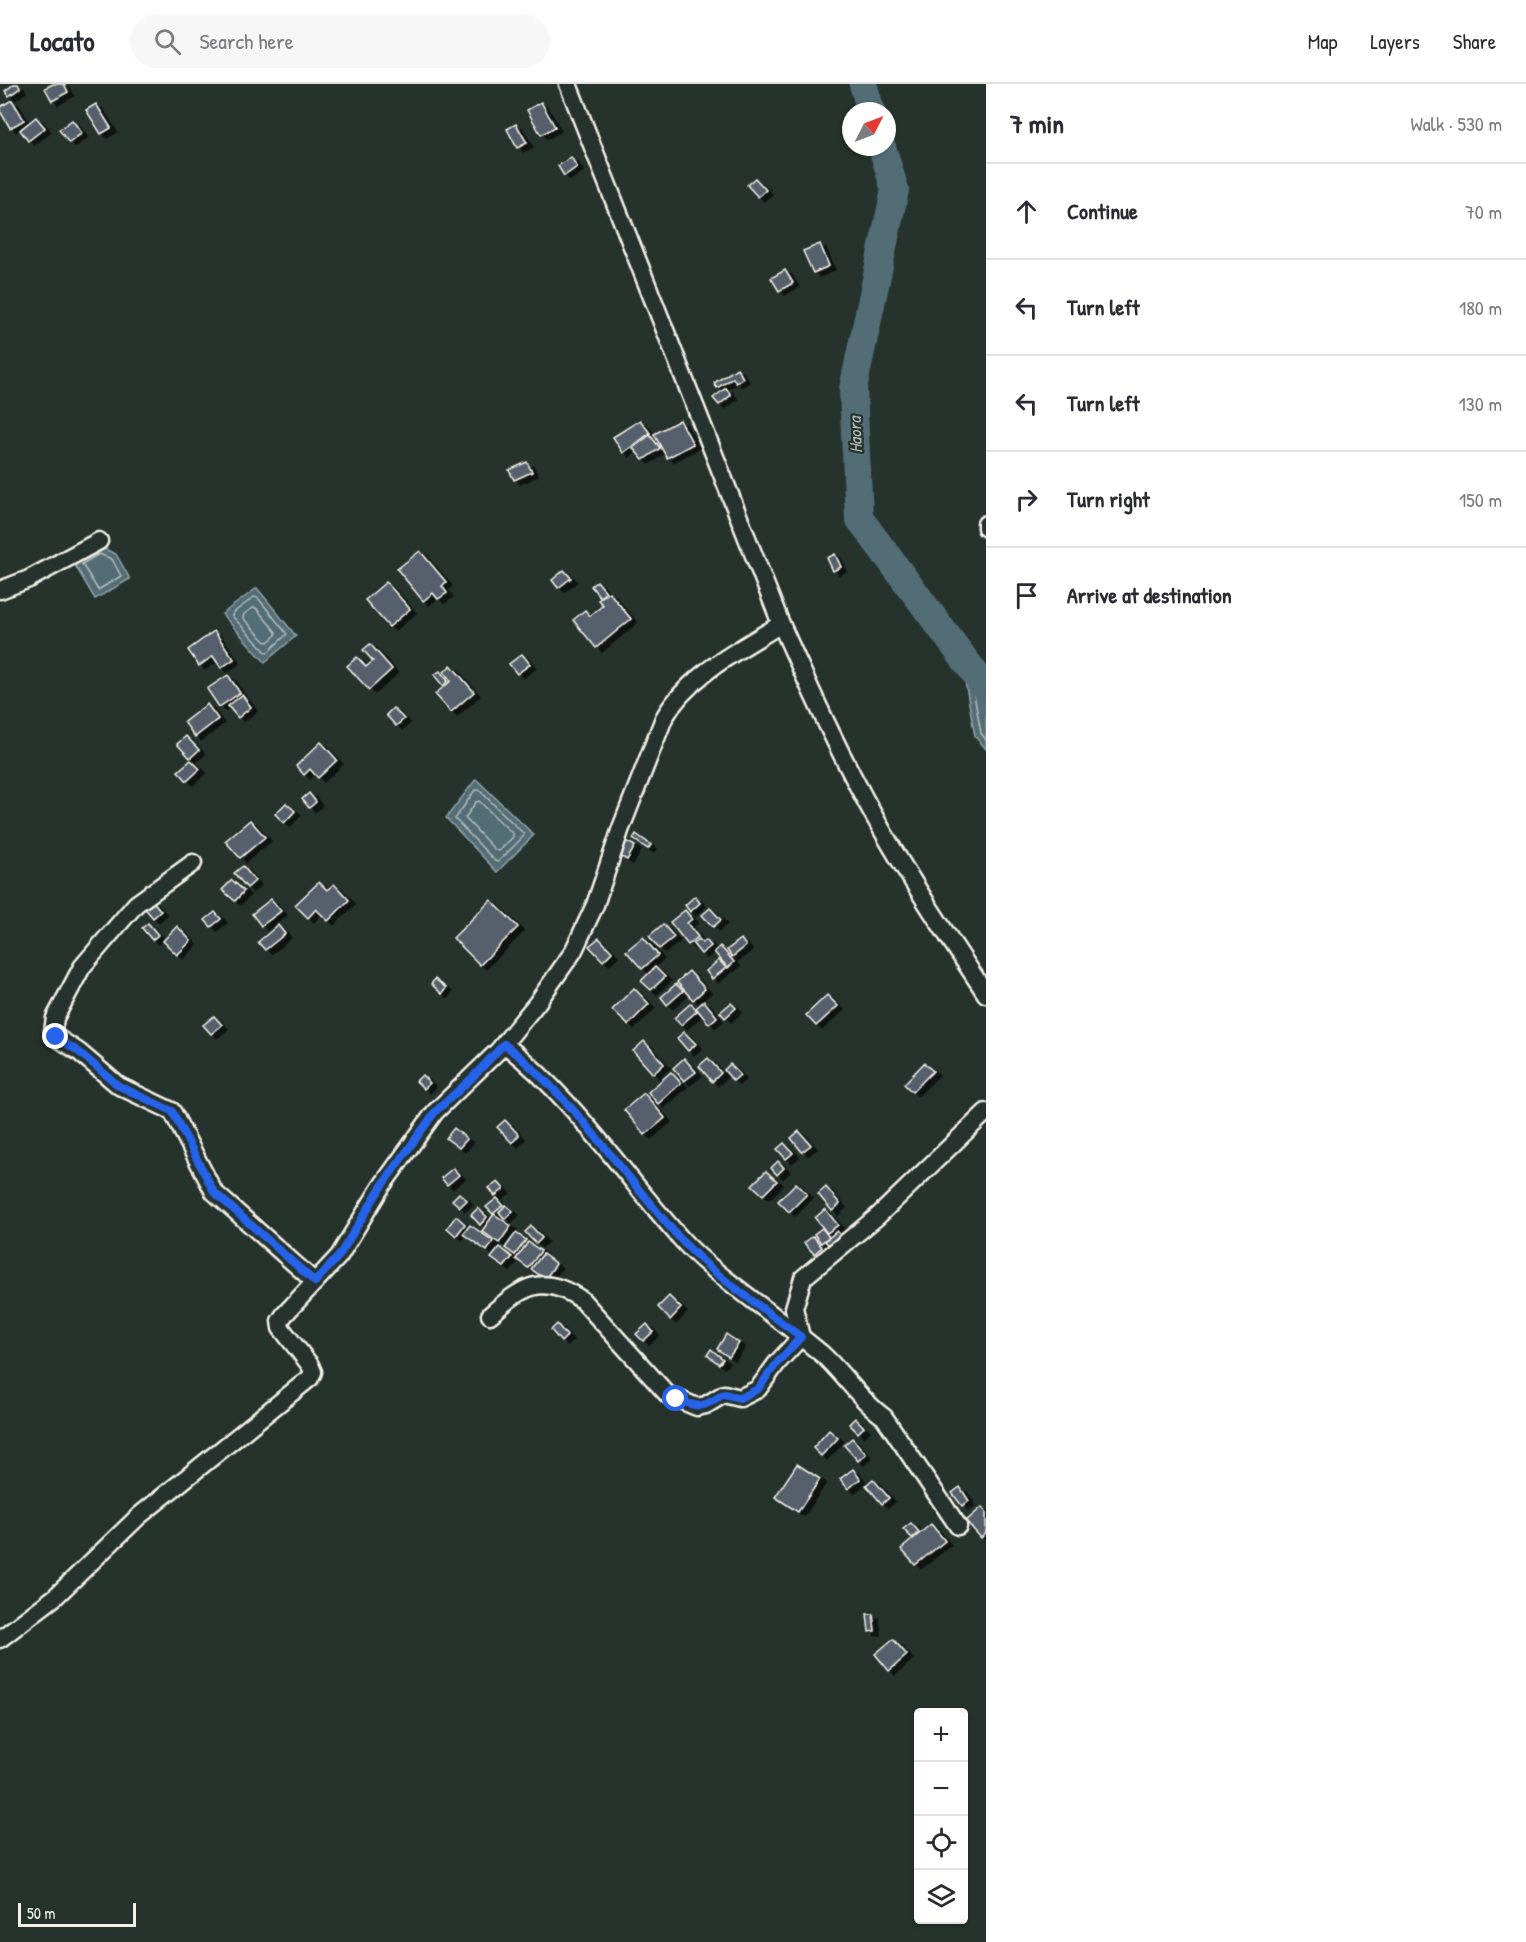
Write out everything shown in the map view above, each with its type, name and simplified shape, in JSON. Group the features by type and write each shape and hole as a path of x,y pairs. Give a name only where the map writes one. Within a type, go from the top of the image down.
{"street":[{"path":"568,84 781,624 847,764 886,837 986,994"},
{"path":"0,590 29,579 99,541"},
{"path":"0,1639 55,1597 139,1516 310,1378 313,1371 310,1365 281,1328 280,1321 339,1256 381,1187 435,1112 504,1044 537,1003 573,952 595,905 621,828 664,718 674,701 687,686 781,624"},
{"path":"193,863 136,904 82,966 55,1018 53,1031 56,1037 79,1052 119,1086 172,1111 214,1192 315,1282"},
{"path":"504,1044 524,1059 570,1105 686,1244 714,1271 801,1337 835,1366 873,1409 884,1417 958,1526"},
{"path":"801,1337 794,1308 803,1278 878,1216 986,1112"},
{"path":"490,1315 513,1295 530,1286 552,1286 567,1290 582,1300 668,1395 698,1407 724,1394 740,1398 758,1389 777,1363 801,1337"}],"water":[{"path":"100,547 116,554 130,579 95,599 72,560"},
{"path":"257,588 296,636 265,662 222,614"},
{"path":"960,654 986,671 986,749 975,736"},
{"path":"476,779 534,835 497,872 446,818"}],"building":[{"path":"14,84 18,84 20,88 9,96 5,91"},
{"path":"53,84 64,84 68,92 52,101 45,88"},
{"path":"12,100 24,120 10,128 0,107"},
{"path":"541,102 555,127 541,135 527,110"},
{"path":"96,104 111,128 101,134 86,110"},
{"path":"36,117 45,128 28,141 20,130"},
{"path":"72,120 82,133 69,143 59,130"},
{"path":"516,124 527,143 517,148 507,129"},
{"path":"571,157 577,167 564,176 558,166"},
{"path":"755,178 766,190 758,197 747,185"},
{"path":"820,244 829,266 813,273 803,251"},
{"path":"785,270 793,283 779,291 771,278"},
{"path":"737,368 743,378 736,383 733,378 717,388 714,383"},
{"path":"726,388 731,395 719,405 713,398"},
{"path":"640,420 650,433 623,453 613,437"},
{"path":"680,420 693,444 667,458 654,434"},
{"path":"650,435 660,448 643,460 633,448"},
{"path":"527,462 532,472 514,480 509,470"},
{"path":"420,551 446,582 442,586 447,593 438,599 433,593 423,601 397,569"},
{"path":"835,554 841,567 833,571 827,558"},
{"path":"564,570 571,578 558,588 552,580"},
{"path":"597,581 606,592 600,597 591,586"},
{"path":"386,582 410,609 389,627 365,600"},
{"path":"609,592 631,619 596,648 573,620 585,610 590,616 603,605 598,600"},
{"path":"214,631 234,659 221,668 213,656 199,666 188,650"},
{"path":"370,644 392,669 369,690 347,666 357,657 366,667 373,661 363,650"},
{"path":"522,654 530,664 517,674 509,664"},
{"path":"451,665 474,692 451,712 435,694 451,681 444,672"},
{"path":"440,671 448,681 443,686 434,675"},
{"path":"228,675 240,693 219,707 207,689"},
{"path":"242,695 251,707 238,718 228,706"},
{"path":"207,704 218,719 195,737 184,722"},
{"path":"393,708 404,719 396,726 386,715"},
{"path":"186,736 199,750 190,758 177,744"},
{"path":"321,742 337,760 318,778 310,769 304,775 296,766"},
{"path":"191,760 200,769 187,781 178,771"},
{"path":"309,793 316,802 309,808 302,799"},
{"path":"286,803 295,811 284,823 275,814"},
{"path":"250,820 265,837 240,858 225,841"},
{"path":"636,834 651,845 648,849 633,839"},
{"path":"626,841 635,846 627,860 618,855"},
{"path":"243,866 255,881 247,888 234,873"},
{"path":"232,880 244,891 235,901 222,890"},
{"path":"319,882 327,890 334,884 349,900 328,921 316,909 308,918 295,905"},
{"path":"695,896 700,903 690,912 685,905"},
{"path":"151,899 161,911 153,918 143,906"},
{"path":"271,899 281,911 261,926 252,914"},
{"path":"491,900 518,927 480,965 453,938"},
{"path":"710,908 721,920 713,927 702,915"},
{"path":"685,910 692,919 687,923 698,937 688,945 670,922"},
{"path":"215,912 221,919 211,927 205,920"},
{"path":"148,923 158,935 152,940 142,928"},
{"path":"663,924 674,937 659,949 649,936"},
{"path":"278,925 285,934 265,950 258,942"},
{"path":"177,926 191,941 177,955 163,941"},
{"path":"643,937 658,955 642,969 626,951"},
{"path":"599,938 612,952 603,961 589,946"},
{"path":"699,939 702,943 706,940 711,946 701,954 693,944"},
{"path":"741,939 746,946 732,957 727,950"},
{"path":"720,946 734,962 728,968 714,952"},
{"path":"719,960 726,968 712,979 706,971"},
{"path":"655,967 665,977 651,990 641,981"},
{"path":"689,971 705,989 693,1000 677,982"},
{"path":"435,979 446,988 442,994 431,984"},
{"path":"676,984 683,991 667,1005 661,997"},
{"path":"634,988 649,1004 628,1025 612,1010"},
{"path":"827,995 838,1006 816,1026 806,1015"},
{"path":"704,1001 717,1017 709,1024 696,1008"},
{"path":"691,1003 697,1011 681,1025 674,1018"},
{"path":"731,1003 736,1008 725,1018 720,1012"},
{"path":"214,1016 222,1025 211,1034 203,1025"},
{"path":"684,1032 696,1044 688,1051 677,1038"},
{"path":"644,1041 664,1064 653,1074 633,1051"},
{"path":"684,1058 696,1072 684,1081 673,1068"},
{"path":"708,1058 721,1073 712,1082 699,1066"},
{"path":"924,1063 933,1071 912,1092 904,1084"},
{"path":"730,1064 740,1075 733,1081 724,1070"},
{"path":"671,1072 681,1083 658,1104 648,1092"},
{"path":"422,1075 430,1083 424,1089 416,1081"},
{"path":"644,1093 665,1118 645,1135 624,1110"},
{"path":"505,1120 519,1135 512,1143 497,1127"},
{"path":"454,1128 467,1139 459,1148 446,1138"},
{"path":"799,1131 811,1145 802,1152 791,1138"},
{"path":"784,1143 793,1153 786,1159 777,1149"},
{"path":"778,1161 784,1168 777,1175 771,1168"},
{"path":"453,1168 459,1175 447,1185 441,1178"},
{"path":"766,1171 777,1181 763,1195 752,1185"},
{"path":"498,1182 504,1189 495,1196 489,1188"},
{"path":"796,1183 807,1194 789,1212 778,1201"},
{"path":"826,1187 840,1204 832,1211 818,1194"},
{"path":"459,1193 467,1200 460,1207 452,1200"},
{"path":"497,1198 503,1205 493,1214 486,1207"},
{"path":"506,1205 513,1211 505,1219 499,1212"},
{"path":"478,1208 487,1217 480,1225 471,1215"},
{"path":"825,1209 838,1225 827,1233 815,1218"},
{"path":"494,1214 511,1226 499,1243 482,1231"},
{"path":"456,1216 465,1224 456,1236 447,1228"},
{"path":"470,1225 493,1241 487,1251 463,1234"},
{"path":"531,1226 542,1238 536,1244 525,1232"},
{"path":"822,1228 829,1237 821,1243 814,1234"},
{"path":"837,1231 842,1237 831,1247 825,1241"},
{"path":"516,1233 526,1240 515,1255 505,1248"},
{"path":"813,1236 822,1247 814,1254 804,1243"},
{"path":"528,1242 541,1251 528,1268 516,1259"},
{"path":"500,1247 512,1257 504,1267 491,1258"},
{"path":"543,1254 556,1264 545,1279 531,1269"},
{"path":"669,1296 681,1308 670,1320 658,1307"},
{"path":"557,1324 567,1336 561,1342 551,1330"},
{"path":"647,1324 653,1332 643,1341 636,1334"},
{"path":"726,1334 739,1343 729,1357 717,1349"},
{"path":"711,1349 723,1359 719,1364 707,1355"},
{"path":"855,1418 864,1427 858,1433 849,1424"},
{"path":"829,1430 838,1438 821,1456 813,1448"},
{"path":"852,1438 866,1454 858,1461 844,1445"},
{"path":"797,1464 820,1479 798,1512 775,1497"},
{"path":"853,1469 860,1479 848,1489 840,1479"},
{"path":"873,1479 889,1498 882,1504 866,1485"},
{"path":"960,1487 969,1501 962,1506 952,1493"},
{"path":"982,1507 986,1511 986,1533 981,1538 966,1521"},
{"path":"911,1523 919,1532 912,1538 903,1529"},
{"path":"931,1524 945,1541 915,1565 901,1549"},
{"path":"867,1614 873,1614 875,1631 869,1632"},
{"path":"893,1639 907,1655 889,1671 875,1654"}],"waterway":[{"name":"Haora","path":"863,84 868,102"},
{"name":"Haora","path":"885,156 895,190 853,389 859,518 986,688"}],"route":[{"path":"56,1037 79,1052 119,1086 172,1111 214,1192 315,1282 339,1256 381,1187 435,1112 504,1044 524,1059 570,1105 686,1244 714,1271 801,1337 777,1363 758,1389 740,1398 724,1394 698,1407 676,1399"}]}
